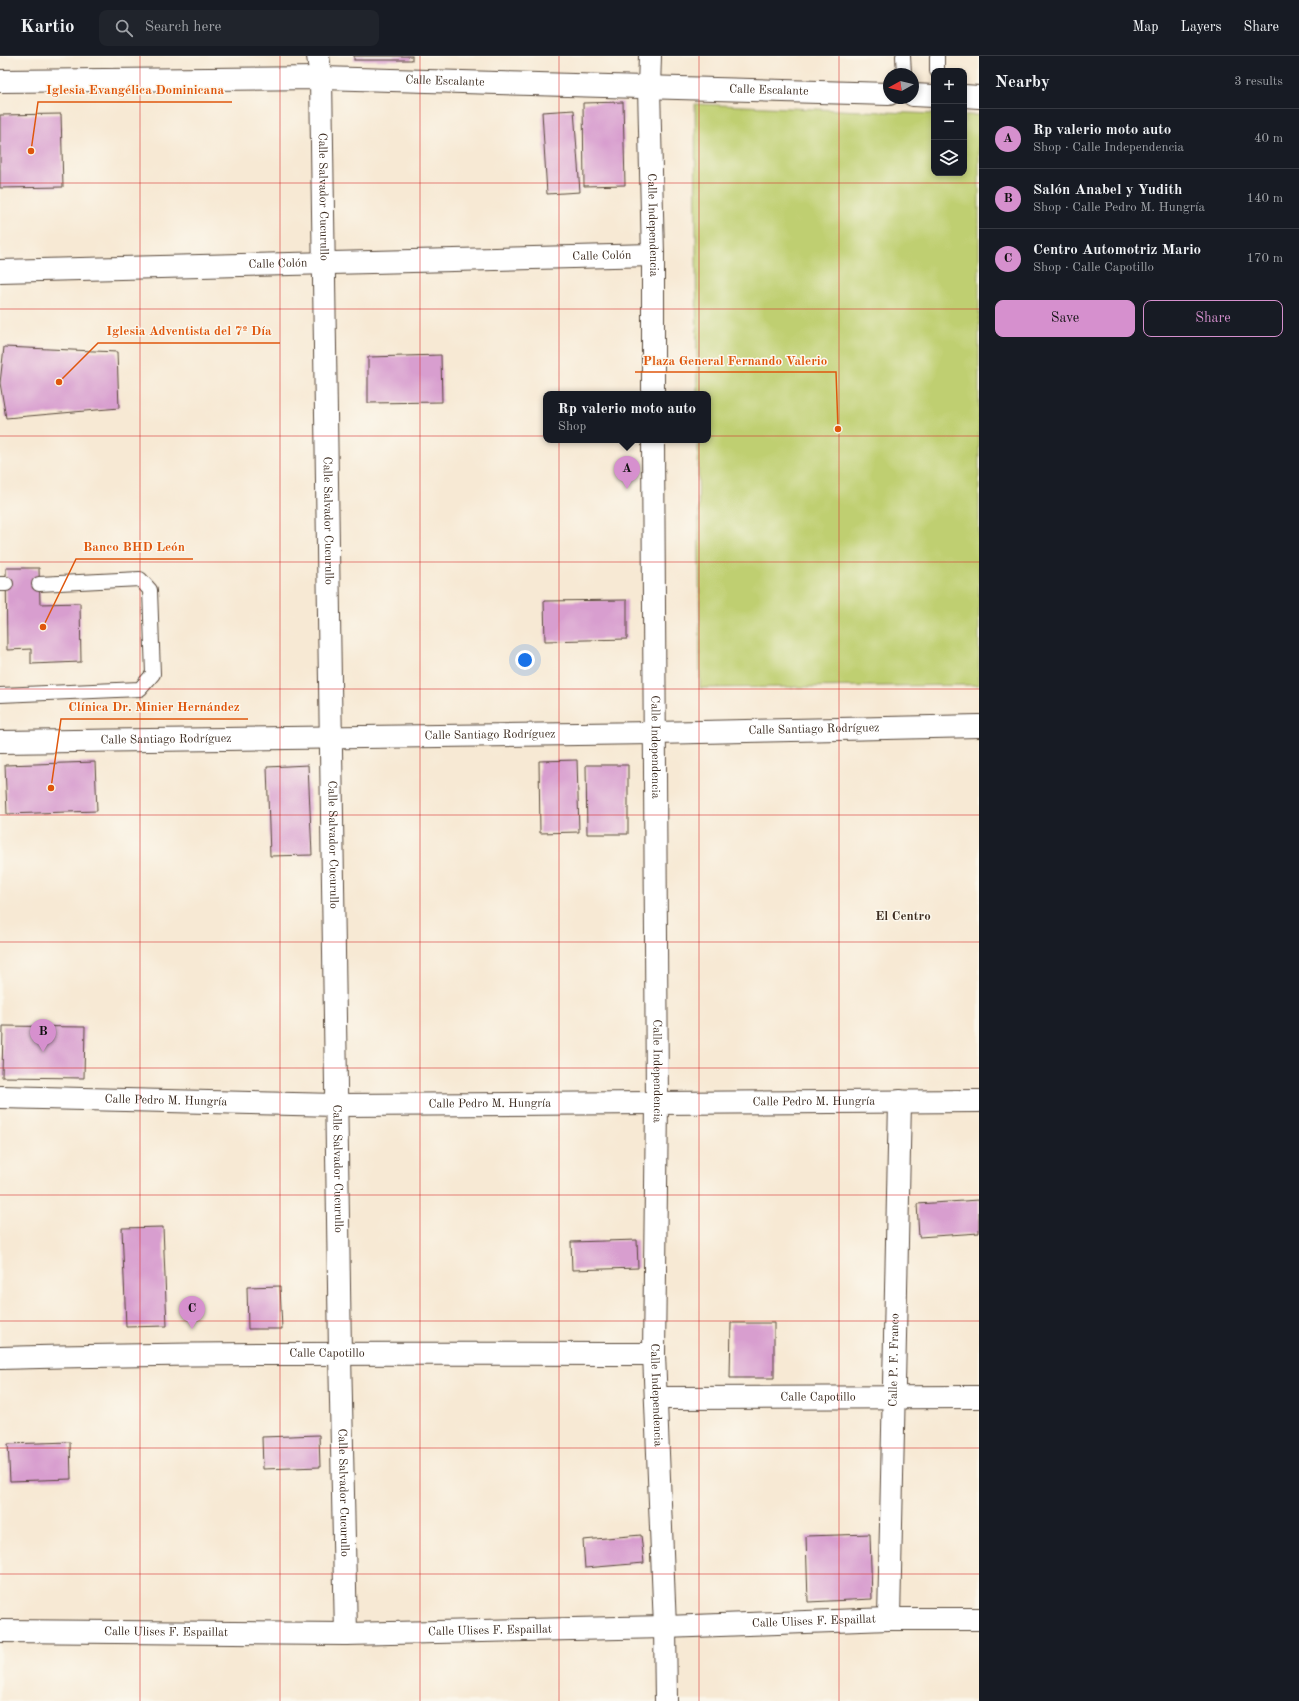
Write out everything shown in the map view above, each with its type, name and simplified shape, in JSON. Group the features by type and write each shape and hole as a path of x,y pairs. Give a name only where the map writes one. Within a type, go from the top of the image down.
{"street":[{"name":"Calle Salvador Cucurullo","path":"318,56 322,78 340,1354 346,1634"},
{"name":"Calle Independencia","path":"650,56 649,88 653,255 653,391"},
{"name":"Calle Escalante","path":"0,81 322,78 883,94"},
{"path":"919,95 931,96"},
{"path":"967,96 979,97"},
{"name":"Calle Colón","path":"0,271 653,255"},
{"name":"Calle Independencia","path":"653,443 657,1103 654,1354 657,1398 665,1627 666,1701"},
{"name":"Calle Santiago Rodríguez","path":"0,742 654,733 979,726"},
{"name":"Calle Pedro M. Hungría","path":"0,1097 337,1105 979,1101"},
{"name":"Calle P. F. Franco","path":"889,1619 900,1101"},
{"name":"Calle Capotillo","path":"0,1358 88,1355 654,1354"},
{"name":"Calle Capotillo","path":"657,1398 979,1397"},
{"name":"Calle Ulises F. Espaillat","path":"0,1631 346,1634 665,1627 889,1619 979,1619"}],"lane":[{"path":"903,56 904,68"},
{"path":"937,56 937,68"},
{"path":"0,695 140,689 153,674 150,590 140,579 39,584"}],"green space":[{"path":"695,104 931,114 931,176 967,176 967,115 979,115 979,685 700,688 698,443 711,443 711,391 697,391"}],"building":[{"path":"354,56 412,56 412,60 354,60"},
{"path":"623,102 625,185 584,186 583,103"},
{"path":"574,110 580,192 547,194 542,112"},
{"path":"61,114 63,187 0,188 0,115"},
{"path":"4,347 117,352 119,408 6,418 0,383"},
{"path":"441,355 442,402 368,403 368,357"},
{"path":"6,568 39,568 40,604 80,603 81,662 31,664 31,649 7,650"},
{"path":"627,600 627,639 545,641 544,601"},
{"path":"577,760 579,832 540,833 539,761"},
{"path":"95,762 97,811 7,814 5,765"},
{"path":"308,765 312,855 270,856 267,767"},
{"path":"586,765 628,765 628,834 587,834"},
{"path":"3,1026 85,1027 84,1078 2,1077"},
{"path":"979,1200 979,1233 919,1237 917,1204"},
{"path":"163,1227 167,1326 126,1327 122,1228"},
{"path":"637,1240 638,1268 572,1270 571,1242"},
{"path":"280,1286 282,1329 248,1329 247,1287"},
{"path":"731,1323 774,1323 774,1378 730,1378"},
{"path":"319,1435 320,1467 263,1469 262,1437"},
{"path":"70,1442 71,1479 10,1481 8,1444"},
{"path":"870,1534 872,1599 808,1602 806,1536"},
{"path":"641,1535 644,1563 585,1568 583,1540"}],"place":[{"name":"Iglesia Evangélica Dominicana","path":"31,151"},
{"name":"Iglesia Adventista del 7º Día","path":"59,382"},
{"name":"Plaza General Fernando Valerio","path":"838,429"},
{"name":"Rp valerio moto auto","path":"627,489"},
{"name":"Banco BHD León","path":"43,627"},
{"name":"Clínica Dr. Minier Hernández","path":"51,788"},
{"name":"Salón Anabel y Yudith","path":"43,1052"},
{"name":"Centro Automotriz Mario","path":"192,1329"}],"district":[{"name":"El Centro","path":"903,916"}]}
